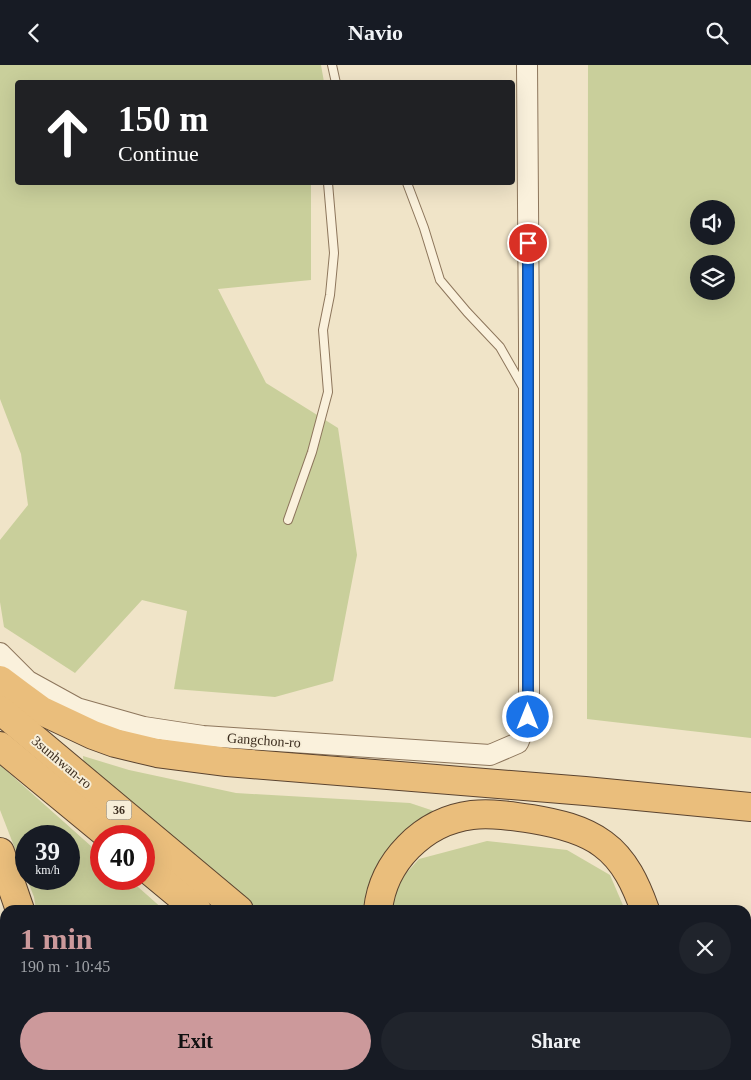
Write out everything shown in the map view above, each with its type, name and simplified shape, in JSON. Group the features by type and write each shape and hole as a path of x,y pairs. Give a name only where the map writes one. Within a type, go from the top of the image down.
{"highway":[{"path":"0,680 42,711 69,724 115,743 157,753 227,762 585,791 751,807"},
{"name":"3sunhwan-ro","path":"0,710 233,905"},
{"name":"3sunhwan-ro","path":"0,746 95,825"},
{"path":"379,905 384,881 408,847 439,825 459,817 481,814 549,821 596,839 625,866 643,905"},
{"path":"0,852 18,905"},
{"path":"155,875 191,905"}],"street":[{"path":"527,65 528,397"},
{"name":"Gangchon-ro","path":"0,653 28,681 77,708 144,727 204,736 490,755 518,743 528,717 528,397"}],"lane":[{"path":"332,65 335,80"},
{"path":"288,519 312,452 328,392 323,330 330,295 334,253 328,185"},
{"path":"408,185 424,228 440,280 466,312 500,347 528,397"}],"green space":[{"path":"0,65 321,65 324,80 15,80 15,185 311,185 311,280 218,289 266,383 338,428 357,555 333,681 275,697 174,689 187,611 142,600 75,673 4,627 0,602 0,540 28,505 21,454 0,399"},
{"path":"588,65 751,65 751,738 587,719"},
{"path":"83,756 129,770 236,793 410,803 437,812 380,865 366,905 251,905 163,830 84,769"},
{"path":"0,765 67,825 15,825 15,849 0,810"},
{"path":"80,836 90,845 90,890 141,890 158,905 35,905 31,890 80,890"},
{"path":"487,841 567,850 610,875 623,905 391,905 392,889 419,859"}],"route":[{"path":"528,243 528,717"}]}
